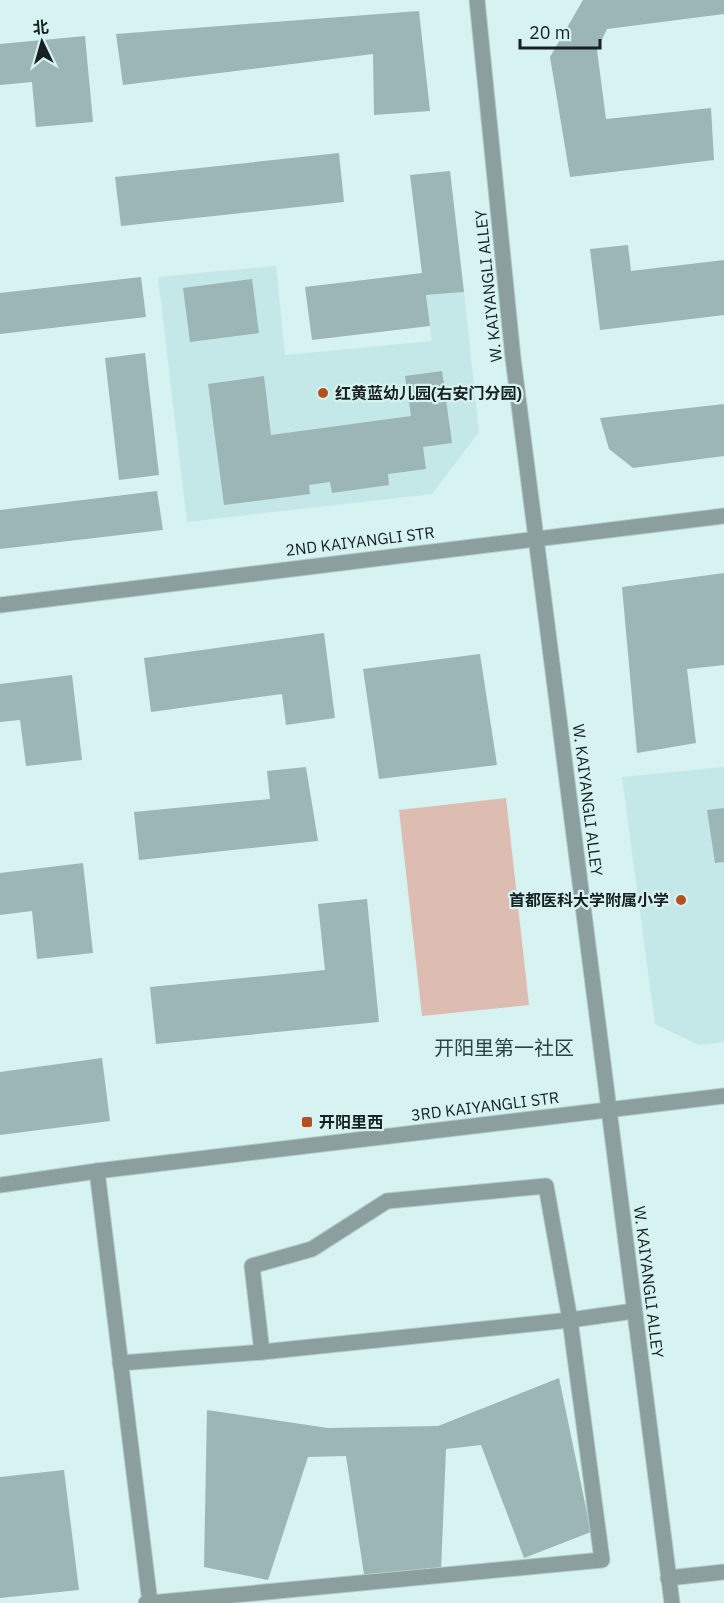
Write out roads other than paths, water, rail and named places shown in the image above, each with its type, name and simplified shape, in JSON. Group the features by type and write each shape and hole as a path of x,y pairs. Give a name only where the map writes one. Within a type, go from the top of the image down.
{"street":[{"name":"W. KAIYANGLI ALLEY","path":"477,0 513,358 672,1603"},
{"name":"2ND KAIYANGLI STR","path":"0,604 724,516"},
{"name":"3RD KAIYANGLI STR","path":"0,1185 97,1171 724,1096"},
{"path":"97,1171 148,1603 602,1560 570,1320 546,1186 387,1201 312,1249 252,1266 262,1352"},
{"path":"120,1363 262,1352 570,1320 634,1311"},
{"path":"668,1578 724,1572"}],"place":[{"name":"红黄蓝幼儿园(右安门分园)","path":"323,393"},
{"name":"首都医科大学附属小学","path":"681,900"},
{"name":"开阳里西","path":"307,1122"}],"district":[{"name":"开阳里第一社区","path":"504,1048"}]}
